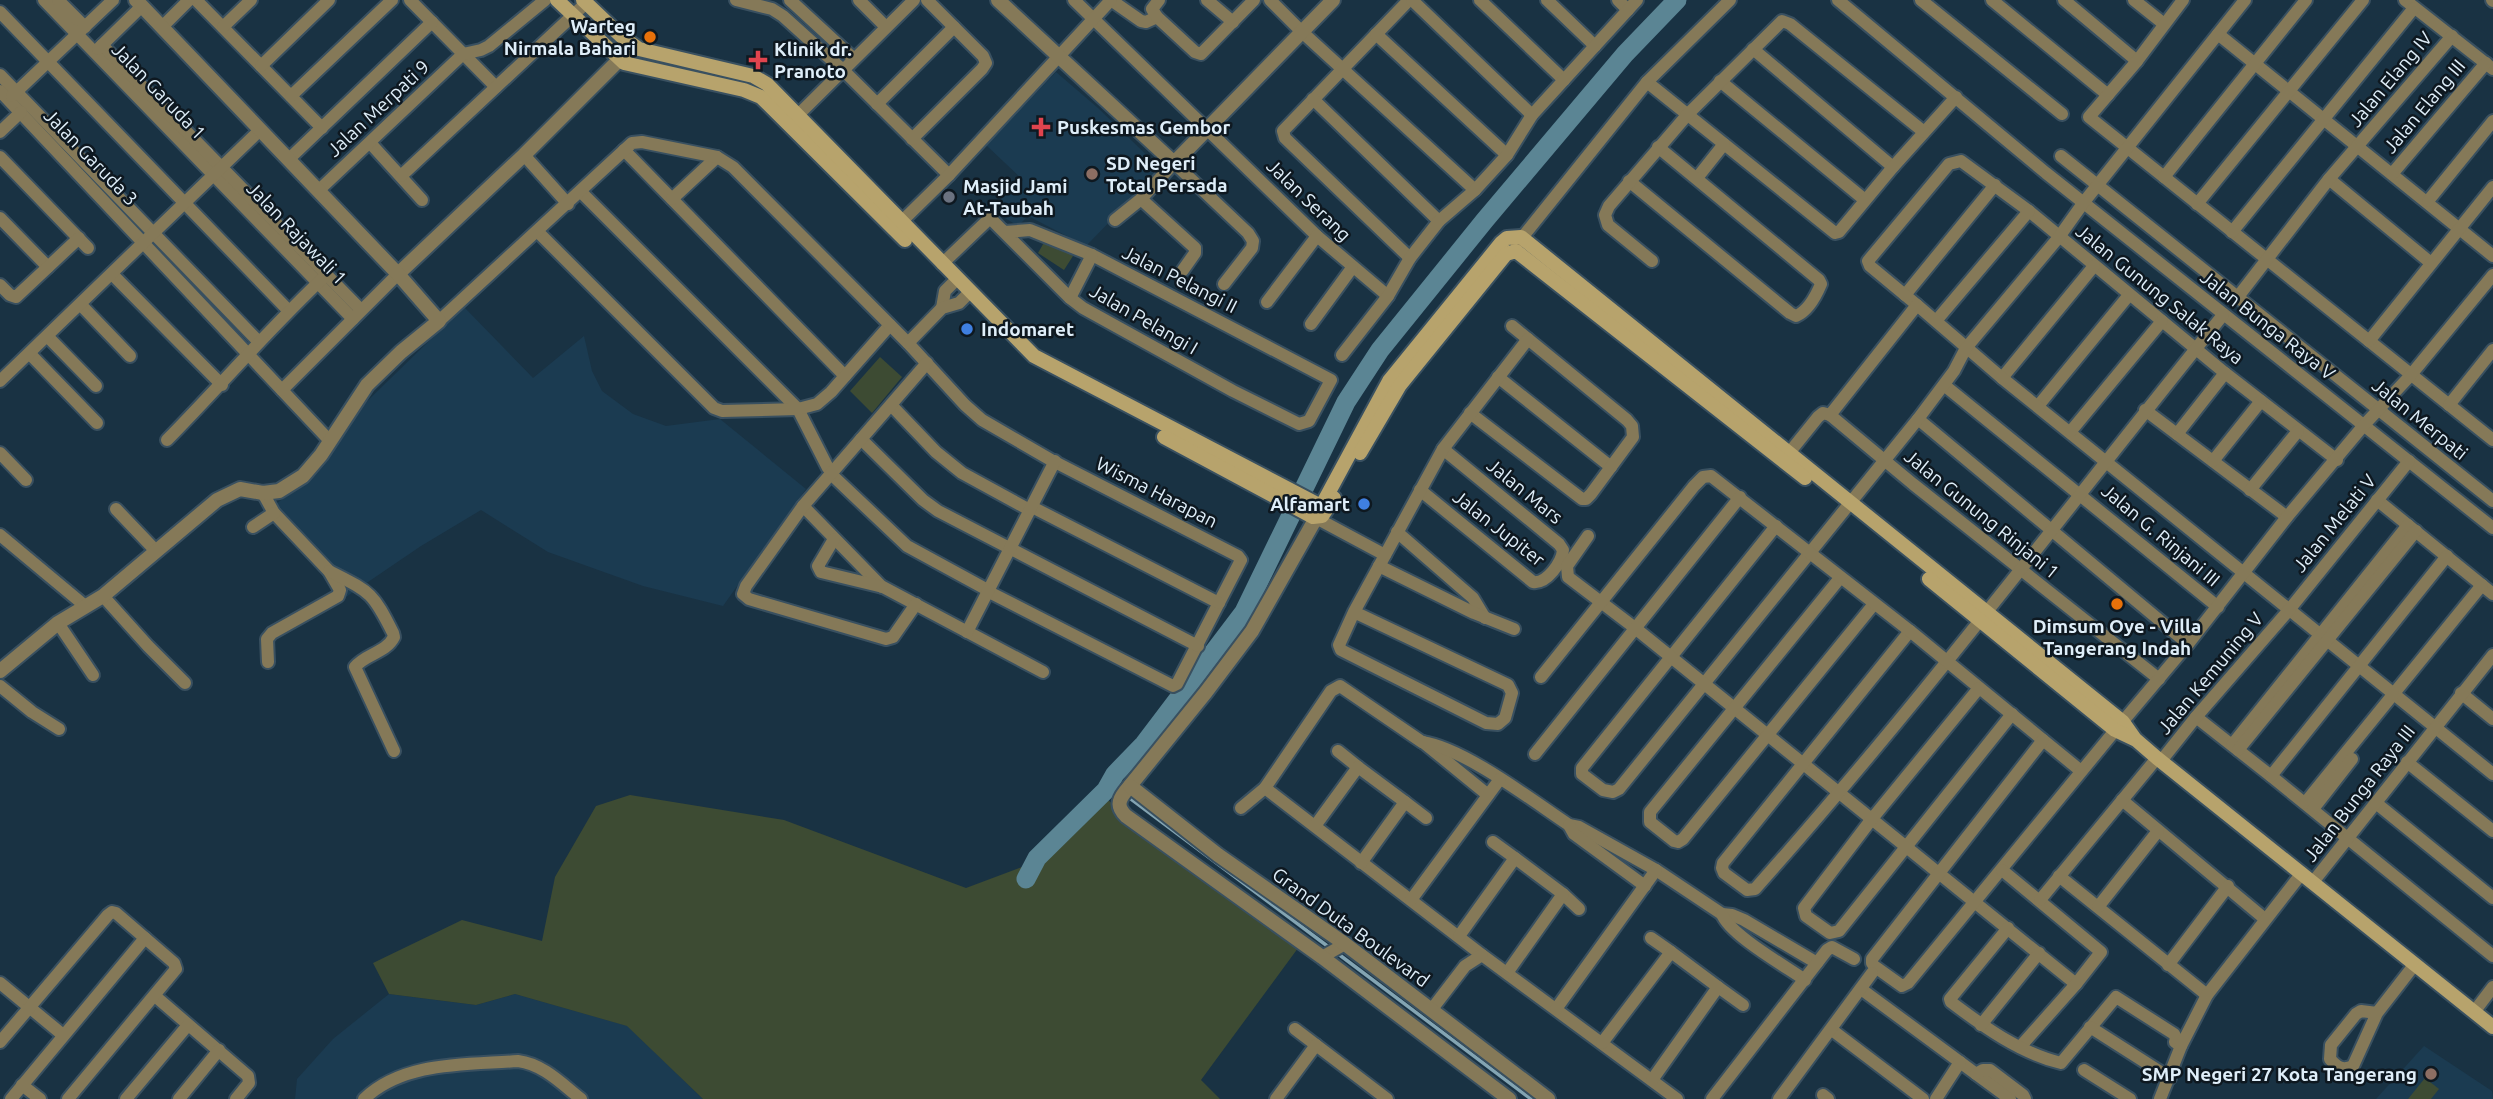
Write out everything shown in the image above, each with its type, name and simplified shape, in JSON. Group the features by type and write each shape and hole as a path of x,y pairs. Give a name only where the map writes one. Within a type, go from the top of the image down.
{"main road":[{"path":"557,0 620,61 636,67 750,91 793,120"},
{"path":"585,2 633,46 653,54 760,79 793,120 954,282 1010,346 1037,368 1285,502 1317,511"},
{"path":"897,225 942,264 954,282"},
{"path":"1317,511 1398,368 1501,243 1507,238 1521,237 1789,453 1847,506"},
{"path":"966,295 1043,362 1279,485 1317,511 1321,517 1400,385 1506,254 1513,251 1523,254 1847,506 2493,1027"}],"street":[{"path":"44,0 81,30"},
{"path":"58,0 81,30"},
{"path":"0,75 8,94 48,62 113,0"},
{"path":"162,27 188,0"},
{"path":"197,0 323,128"},
{"path":"223,27 251,0"},
{"path":"258,63 318,0"},
{"path":"258,63 329,0"},
{"path":"291,96 392,0"},
{"path":"410,0 496,87"},
{"path":"463,54 489,46 545,0"},
{"path":"736,0 772,9 783,16 844,71 949,175"},
{"path":"859,0 886,27"},
{"path":"793,120 914,0"},
{"path":"912,139 985,66 983,55 927,0"},
{"path":"998,0 1174,163 1253,241 1252,248 1224,284"},
{"name":"Jalan Serang","path":"1074,0 1317,236 1388,296"},
{"path":"897,225 949,175 1111,0 1141,21 1146,22 1157,17"},
{"path":"1159,0 1152,10 1157,17 1195,51 1202,54 1254,0"},
{"path":"1206,0 1233,22"},
{"path":"1270,0 1475,190"},
{"path":"1115,220 1141,199 1332,0"},
{"path":"1410,258 1284,137 1284,127 1411,0 1532,115"},
{"path":"1480,0 1564,80"},
{"path":"1547,0 1595,46"},
{"path":"1342,355 1388,296 1410,258 1439,220 1475,190 1507,155 1532,115 1633,5 1618,0"},
{"path":"1513,251 1521,237 1647,82 1730,0"},
{"name":"Jalan Bunga Raya V","path":"1838,0 2223,315 2493,528"},
{"path":"1921,0 2062,114"},
{"path":"1992,0 2108,95"},
{"path":"2064,0 2137,61"},
{"path":"2134,0 2164,24"},
{"path":"2183,0 2137,61 2089,117 2410,376 2490,435 2493,421"},
{"path":"1776,526 1582,768 1584,776 1609,793 1616,791 1918,419 1944,385 1966,348 2059,237 2245,0"},
{"path":"2164,177 2306,0"},
{"path":"2197,204 2363,0"},
{"path":"401,176 585,2"},
{"path":"783,16 792,2 854,60"},
{"path":"98,48 139,3 398,274 439,321"},
{"path":"2232,232 2324,119 2410,4 2489,66"},
{"path":"0,12 289,311"},
{"path":"1652,261 1605,220 1609,206 1688,114 1784,21 1924,132"},
{"path":"289,159 432,22"},
{"path":"877,104 954,27"},
{"name":"Jalan Garuda 1","path":"81,30 218,171"},
{"path":"1376,34 1507,155"},
{"path":"2218,34 2493,256"},
{"name":"Jalan Elang IV","path":"2237,298 2329,179 2452,36"},
{"path":"282,390 633,46"},
{"path":"1753,50 1893,167"},
{"name":"Jalan Merpati 9","path":"318,191 463,54"},
{"name":"Jalan Elang III","path":"2392,174 2489,66"},
{"path":"1720,81 1865,200"},
{"path":"1647,82 1833,233 1839,232 1956,97"},
{"name":"Jalan Garuda 3","path":"8,94 21,112 149,238"},
{"name":"Jalan Garuda 3","path":"8,94 149,238"},
{"path":"1312,99 1439,220"},
{"path":"0,132 21,112"},
{"path":"2428,201 2493,121"},
{"path":"3,372 30,354 260,130"},
{"path":"0,671 58,623 103,596 228,493 240,489 263,493 279,491 303,476 368,385 401,352 538,232 632,143 642,142 717,156 733,167 908,343 965,405 982,420 1053,461 964,630"},
{"path":"1697,178 1724,144"},
{"path":"372,145 422,200"},
{"path":"1629,181 1790,313 1799,316 1816,295 1821,284 1819,280 1658,147"},
{"path":"624,150 845,376"},
{"path":"524,155 568,204"},
{"path":"672,199 717,156"},
{"name":"Jalan Merpati","path":"2061,156 2493,501"},
{"path":"0,157 83,243 48,267 16,297 0,285"},
{"name":"Jalan Gunung Salak Raya","path":"1905,295 1870,266 1868,261 1949,164 1958,160 2029,211 2195,349 2337,460"},
{"name":"Jalan Rajawali 1","path":"218,171 357,314"},
{"path":"2329,179 2431,263"},
{"path":"1995,185 1905,295 2002,378 2493,774"},
{"path":"2369,341 2493,187"},
{"path":"581,192 798,409 830,471 907,546 986,590"},
{"path":"1141,199 1194,246 1195,253 1182,270"},
{"path":"1936,321 2029,211"},
{"path":"0,218 48,267"},
{"name":"Jalan Pelangi I","path":"942,264 990,218 1070,298 1104,321 1299,424"},
{"name":"Jalan Pelangi II","path":"1005,232 1030,230 1092,255 1331,380 1309,421 1299,424"},
{"path":"538,232 714,408 726,411 798,409 817,404 825,399 890,325"},
{"path":"1267,302 1317,236"},
{"path":"149,238 259,342"},
{"path":"149,238 248,353 330,441"},
{"path":"1070,298 1092,255"},
{"path":"2002,378 2094,266"},
{"path":"1311,324 1352,268"},
{"path":"112,274 222,385"},
{"path":"2043,740 1872,959 1874,966 1902,986 1906,986 2081,771 2189,644 2287,517 2364,425 2410,376 2493,275"},
{"path":"167,440 322,279"},
{"path":"942,308 944,293 954,282"},
{"path":"908,343 942,308 956,304 966,295"},
{"path":"2038,406 2129,295"},
{"path":"81,305 130,356"},
{"path":"1789,453 1818,417 1823,413 1830,415 1917,305"},
{"path":"1910,631 1723,863 1721,868 1724,873 1747,891 1755,889 1839,794 2022,570 2079,493 2223,315"},
{"path":"2071,431 2162,321"},
{"path":"1470,413 1579,499 1584,500 1633,437 1632,426 1512,326"},
{"path":"48,337 96,386"},
{"path":"1354,612 1508,685 1512,695 1505,718 1498,724 1490,725 1341,650 1339,641 1354,612 1382,561 1397,532 1443,449 1528,339"},
{"path":"2449,405 2493,350"},
{"path":"30,354 97,423"},
{"path":"916,604 893,637 886,639 743,594 746,586 830,471 927,363"},
{"path":"2177,434 2225,373"},
{"path":"1498,377 1611,467"},
{"name":"Jalan G. Rinjani III","path":"1944,385 2218,607"},
{"path":"2213,461 2261,401"},
{"path":"891,405 936,452 962,473 1219,603"},
{"path":"2145,410 2287,517"},
{"name":"Jalan Gunung Rinjani 1","path":"1830,415 2159,679"},
{"path":"1918,419 2189,644"},
{"path":"2250,490 2298,431"},
{"path":"861,439 923,500 938,511 1198,646"},
{"name":"Jalan Mars","path":"1443,449 1562,547 1563,554 1553,569"},
{"path":"0,453 26,480"},
{"name":"Wisma Harapan","path":"986,590 1168,685 1177,685 1198,646 1241,558 1053,461"},
{"name":"Jalan Melati V","path":"2289,610 2409,461"},
{"path":"1541,677 1703,477 1711,476 1910,631 2081,771"},
{"name":"Jalan Jupiter","path":"1420,490 1533,582 1542,582 1553,569"},
{"path":"263,493 274,513 329,571 340,587 339,594 272,633 267,639 268,662"},
{"path":"1535,754 1740,497"},
{"path":"2309,806 2488,590 2377,500"},
{"path":"803,506 883,587"},
{"path":"116,509 156,551"},
{"path":"1125,793 1252,631 1317,511 1382,561 1485,618 1514,629"},
{"path":"253,527 274,513"},
{"path":"2235,747 2412,528"},
{"path":"1397,532 1473,597 1485,618"},
{"path":"0,535 84,605"},
{"path":"1588,536 1567,566 1566,574 2076,984"},
{"path":"834,538 818,566 819,571 883,587 1043,672"},
{"path":"2271,775 2447,556"},
{"path":"329,571 369,593 380,606 393,633 390,645 360,661 355,667 394,751"},
{"path":"1840,578 1650,812 1650,822 1674,841 1683,839 1874,604"},
{"path":"103,596 185,683"},
{"name":"Jalan Kemuning V","path":"2040,900 2122,800 2289,610"},
{"path":"58,623 93,675"},
{"name":"Jalan Bunga Raya III","path":"2166,1097 2180,1046 2207,995 2265,919 2348,839 2461,693 2493,656"},
{"path":"0,686 32,712 59,729"},
{"path":"1241,808 1265,788 1335,687 1339,686 1422,742 1488,795"},
{"path":"1979,688 1871,820 1804,908 1807,916 1830,933 1839,931 2012,714"},
{"path":"2461,693 2493,719"},
{"path":"2196,718 2271,775 2493,957"},
{"path":"1422,742 1437,744 1500,779 1569,825 1579,827 1656,870 1722,914 1744,920 1817,963"},
{"path":"1338,751 1426,818"},
{"path":"2407,762 2493,831"},
{"path":"1315,827 1358,767"},
{"path":"1411,900 1500,779"},
{"path":"1265,788 1482,955 1677,1099"},
{"name":"Grand Duta Boulevard","path":"1509,1099 1333,951 1218,855 1125,793 1119,807 1126,816 1333,951 1432,1009 1548,1099"},
{"path":"2122,800 2265,919"},
{"path":"2378,801 2493,888"},
{"path":"1361,863 1405,802"},
{"path":"1569,825 1574,834 1645,886"},
{"path":"2411,827 2493,898"},
{"path":"2098,907 2158,831"},
{"path":"1493,842 1579,909"},
{"path":"1459,936 1515,858"},
{"path":"1556,1009 1656,870"},
{"path":"2002,870 2101,952 2020,1047"},
{"path":"2059,877 2207,995"},
{"path":"2168,965 2228,886"},
{"path":"1507,973 1563,894"},
{"path":"0,1042 110,913 116,913 176,967 155,996 68,1099"},
{"path":"1722,914 1725,922 1736,932 1805,979"},
{"path":"2008,928 1950,997 1951,1002 1981,1025 2020,1047 2061,1063 2116,997 2174,1034 2175,1042 2180,1046"},
{"path":"11,1099 145,938"},
{"path":"1651,938 1743,1004"},
{"path":"1712,1099 1827,950 1832,947 1854,959"},
{"path":"1602,1043 1671,952"},
{"path":"1981,1025 2039,953"},
{"path":"1432,1009 1465,966 1482,955"},
{"path":"2376,1013 2361,1011 2356,1014 2331,1045 2330,1059 2337,1067 2346,1069 2353,1066 2376,1013 2414,964"},
{"path":"1779,1099 1872,973"},
{"path":"0,983 63,1035"},
{"path":"1652,1080 1718,987"},
{"path":"2474,1012 2493,987"},
{"path":"1861,989 2010,1099"},
{"path":"155,996 250,1079 236,1099"},
{"path":"125,1099 188,1025"},
{"path":"2090,1027 2170,1078"},
{"path":"1295,1029 1387,1099"},
{"path":"1832,1030 1923,1099"},
{"path":"1281,1097 1316,1045"},
{"path":"179,1099 219,1050"},
{"path":"364,1099 383,1083 416,1071 518,1061 545,1072 581,1099"},
{"path":"1936,1099 1960,1062"},
{"path":"1976,1074 1990,1070 2025,1099"},
{"path":"2084,1070 2130,1099"},
{"path":"22,1085 40,1099"}],"shaded area":[{"name":"SD Negeri Total Persada","path":"1056,72 1161,169 1086,246 1028,216 1018,226 990,209 1023,180 986,145"},
{"path":"464,307 533,378 584,336 592,371 602,391 633,414 666,426 720,419 806,489 723,606 643,586 548,552 481,510 421,546 343,599 276,504 310,478 356,412"},
{"path":"389,994 476,1005 515,994 628,1026 703,1099 295,1099 297,1079 333,1039"},
{"name":"SMP Negeri 27 Kota Tangerang","path":"2424,1046 2492,1091 2493,1099 2376,1099"}],"green space":[{"path":"1046,239 1073,256 1064,270 1038,253"},
{"path":"880,357 902,377 872,413 850,391"},
{"path":"1097,792 1301,944 1201,1080 1220,1099 703,1099 627,1026 515,994 476,1005 389,994 373,963 462,920 542,941 555,877 596,806 630,795 784,820 966,888 1022,867"},
{"path":"2425,1078 2439,1089 2431,1099 2408,1099"}],"waterway":[{"path":"1026,879 1037,858 1106,790 1115,774 1144,744 1244,612 1346,402 1380,350 1625,54 1677,0"},
{"path":"1110,783 1120,791"},
{"path":"1127,796 1330,948"},
{"path":"1337,953 1531,1099"}],"place":[{"name":"Warteg Nirmala Bahari","path":"650,37"},
{"name":"Klinik dr. Pranoto","path":"758,60"},
{"name":"Puskesmas Gembor","path":"1041,127"},
{"name":"SD Negeri Total Persada","path":"1092,174"},
{"name":"Masjid Jami At-Taubah","path":"949,197"},
{"name":"Indomaret","path":"967,329"},
{"name":"Alfamart","path":"1364,504"},
{"name":"Dimsum Oye - Villa Tangerang Indah","path":"2117,604"},
{"name":"SMP Negeri 27 Kota Tangerang","path":"2431,1074"}]}
